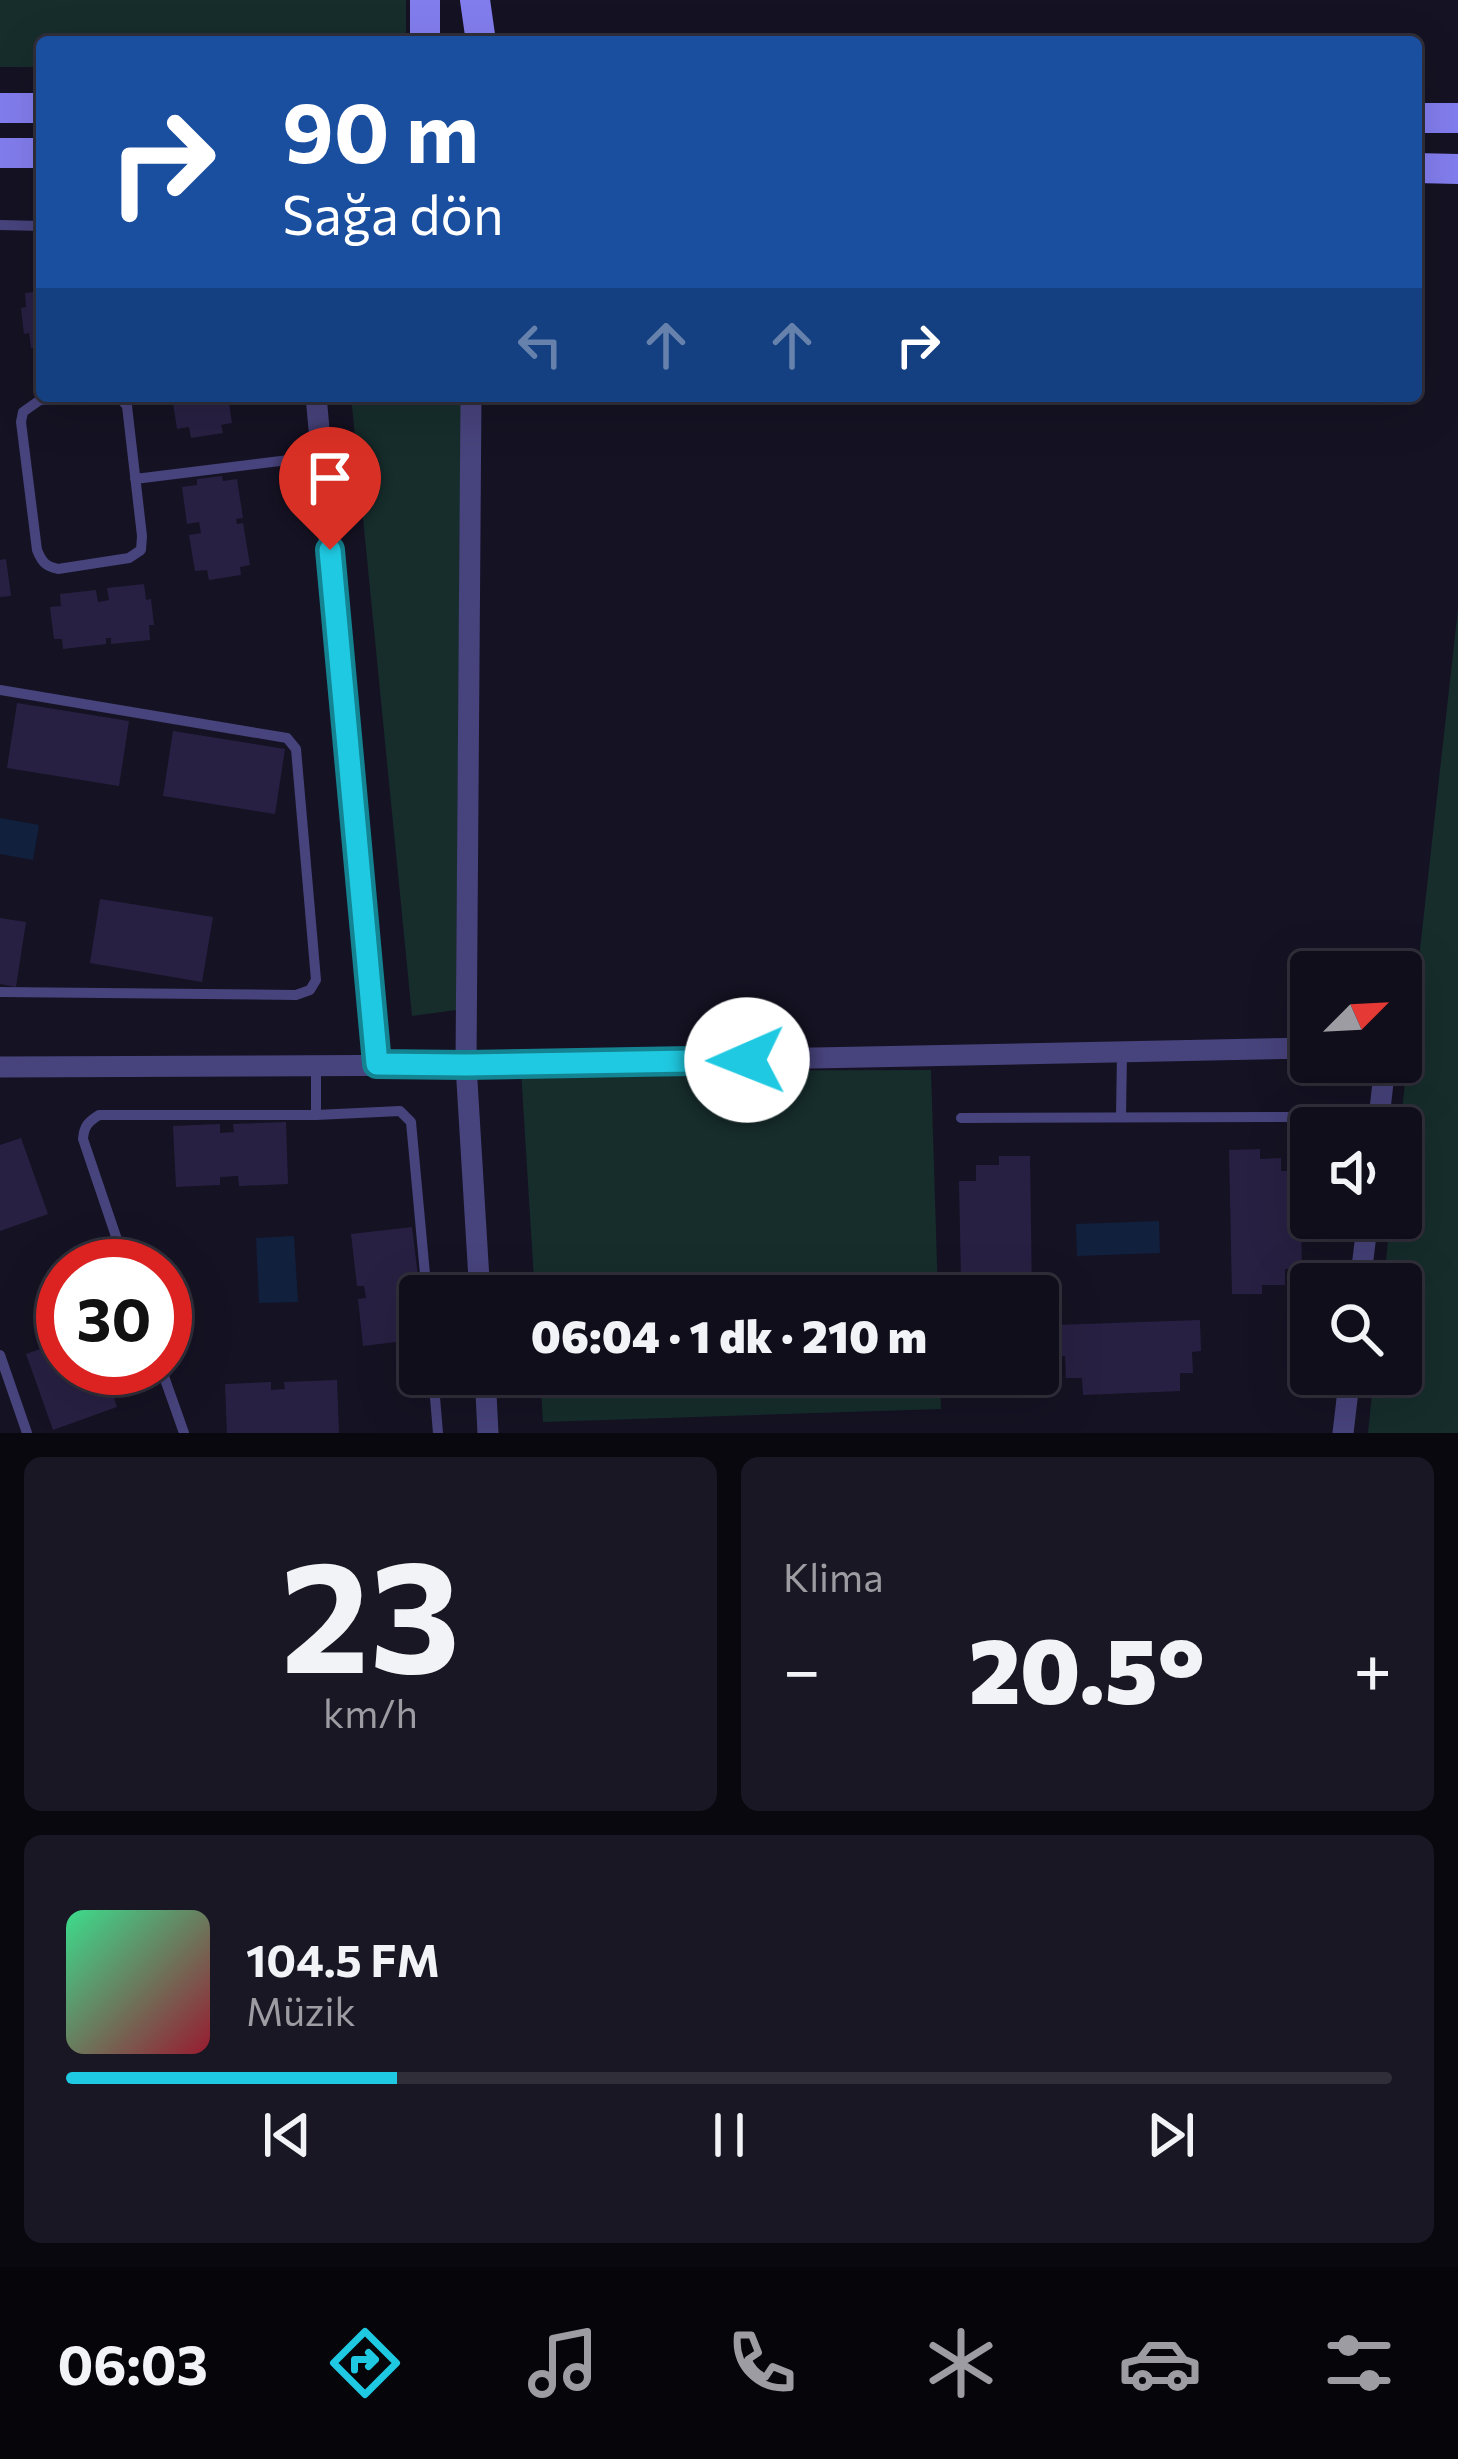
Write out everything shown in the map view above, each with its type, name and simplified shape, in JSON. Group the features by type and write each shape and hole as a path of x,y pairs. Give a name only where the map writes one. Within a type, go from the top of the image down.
{"main road":[{"path":"424,36 425,0"},
{"path":"475,0 480,36"},
{"path":"0,108 36,108"},
{"path":"1422,118 1458,118"},
{"path":"0,153 36,153"},
{"path":"1422,168 1458,169"}],"street":[{"path":"316,402 377,1064"},
{"path":"471,402 466,1065 479,1275"},
{"path":"0,1067 466,1065 1290,1048"},
{"path":"486,1395 488,1433"},
{"path":"1343,1433 1348,1395"}],"lane":[{"path":"0,225 36,226"},
{"path":"37,402 23,412 21,422 37,550 43,563 58,569 129,558 141,550 123,402"},
{"path":"135,478 321,457"},
{"path":"0,690 287,738 296,749 316,980 310,990 296,994 0,992"},
{"path":"1121,1116 1122,1052"},
{"path":"316,1065 316,1115"},
{"path":"117,1239 83,1139 88,1121 99,1115 400,1111 411,1122 425,1275"},
{"path":"961,1118 1290,1117"},
{"path":"0,1355 27,1433"},
{"path":"171,1395 184,1433"},
{"path":"435,1395 438,1433"}],"green space":[{"path":"0,0 406,0 406,36 36,36 36,67 0,67"},
{"path":"352,402 461,402 456,1010 412,1016"},
{"path":"1458,609 1458,1433 1368,1433 1372,1395 1422,1395 1422,1263 1386,1263 1388,1239 1422,1239 1422,1107 1402,1107 1405,1083 1422,1083 1420,951"},
{"path":"931,1070 937,1275 534,1275 521,1071"},
{"path":"541,1395 941,1395 941,1409 543,1422"}],"water":[{"path":"0,818 39,825 33,860 0,854"},
{"path":"1159,1221 1160,1253 1077,1256 1076,1224"},
{"path":"294,1236 298,1302 259,1303 256,1238"}],"building":[{"path":"36,292 36,348 31,348 29,333 24,334 21,308 26,307 25,293"},
{"path":"173,402 229,402 232,423 221,425 223,433 191,438 189,427 177,429"},
{"path":"222,476 223,481 237,479 243,518 236,519 237,524 243,523 250,565 240,567 241,575 209,580 207,570 195,571 189,535 201,533 199,522 187,524 182,487 197,485 197,479"},
{"path":"6,559 11,596 0,597 0,560"},
{"path":"144,584 154,625 149,625 150,640 111,644 111,638 106,638 106,644 63,649 62,639 54,639 50,607 61,606 60,594 96,590 98,602 109,600 107,588"},
{"path":"17,703 129,721 119,786 7,768"},
{"path":"173,731 285,749 275,814 163,796"},
{"path":"100,899 213,917 202,982 90,963"},
{"path":"0,918 26,922 16,987 0,984"},
{"path":"286,1122 288,1184 239,1186 238,1176 220,1177 220,1185 176,1187 173,1126 220,1124 220,1133 234,1132 233,1124"},
{"path":"21,1138 48,1214 0,1231 0,1145"},
{"path":"1260,1149 1260,1159 1281,1158 1281,1171 1290,1171 1290,1239 1301,1239 1302,1263 1290,1263 1285,1285 1262,1285 1262,1294 1232,1294 1229,1150"},
{"path":"999,1156 1030,1156 1032,1275 961,1275 959,1181 976,1181 976,1165 999,1165"},
{"path":"412,1227 418,1275 399,1275 399,1342 363,1346 358,1299 366,1298 364,1286 357,1286 351,1234"},
{"path":"1200,1320 1201,1351 1192,1352 1193,1373 1180,1373 1180,1391 1083,1395 1082,1378 1066,1378 1065,1356 1059,1356 1059,1325"},
{"path":"36,1350 36,1382 26,1354"},
{"path":"337,1380 339,1433 227,1433 225,1384 271,1382 271,1390 285,1389 284,1382"},
{"path":"41,1395 113,1395 117,1407 53,1430"}],"route":[{"path":"330,550 377,1064 747,1060"}]}
